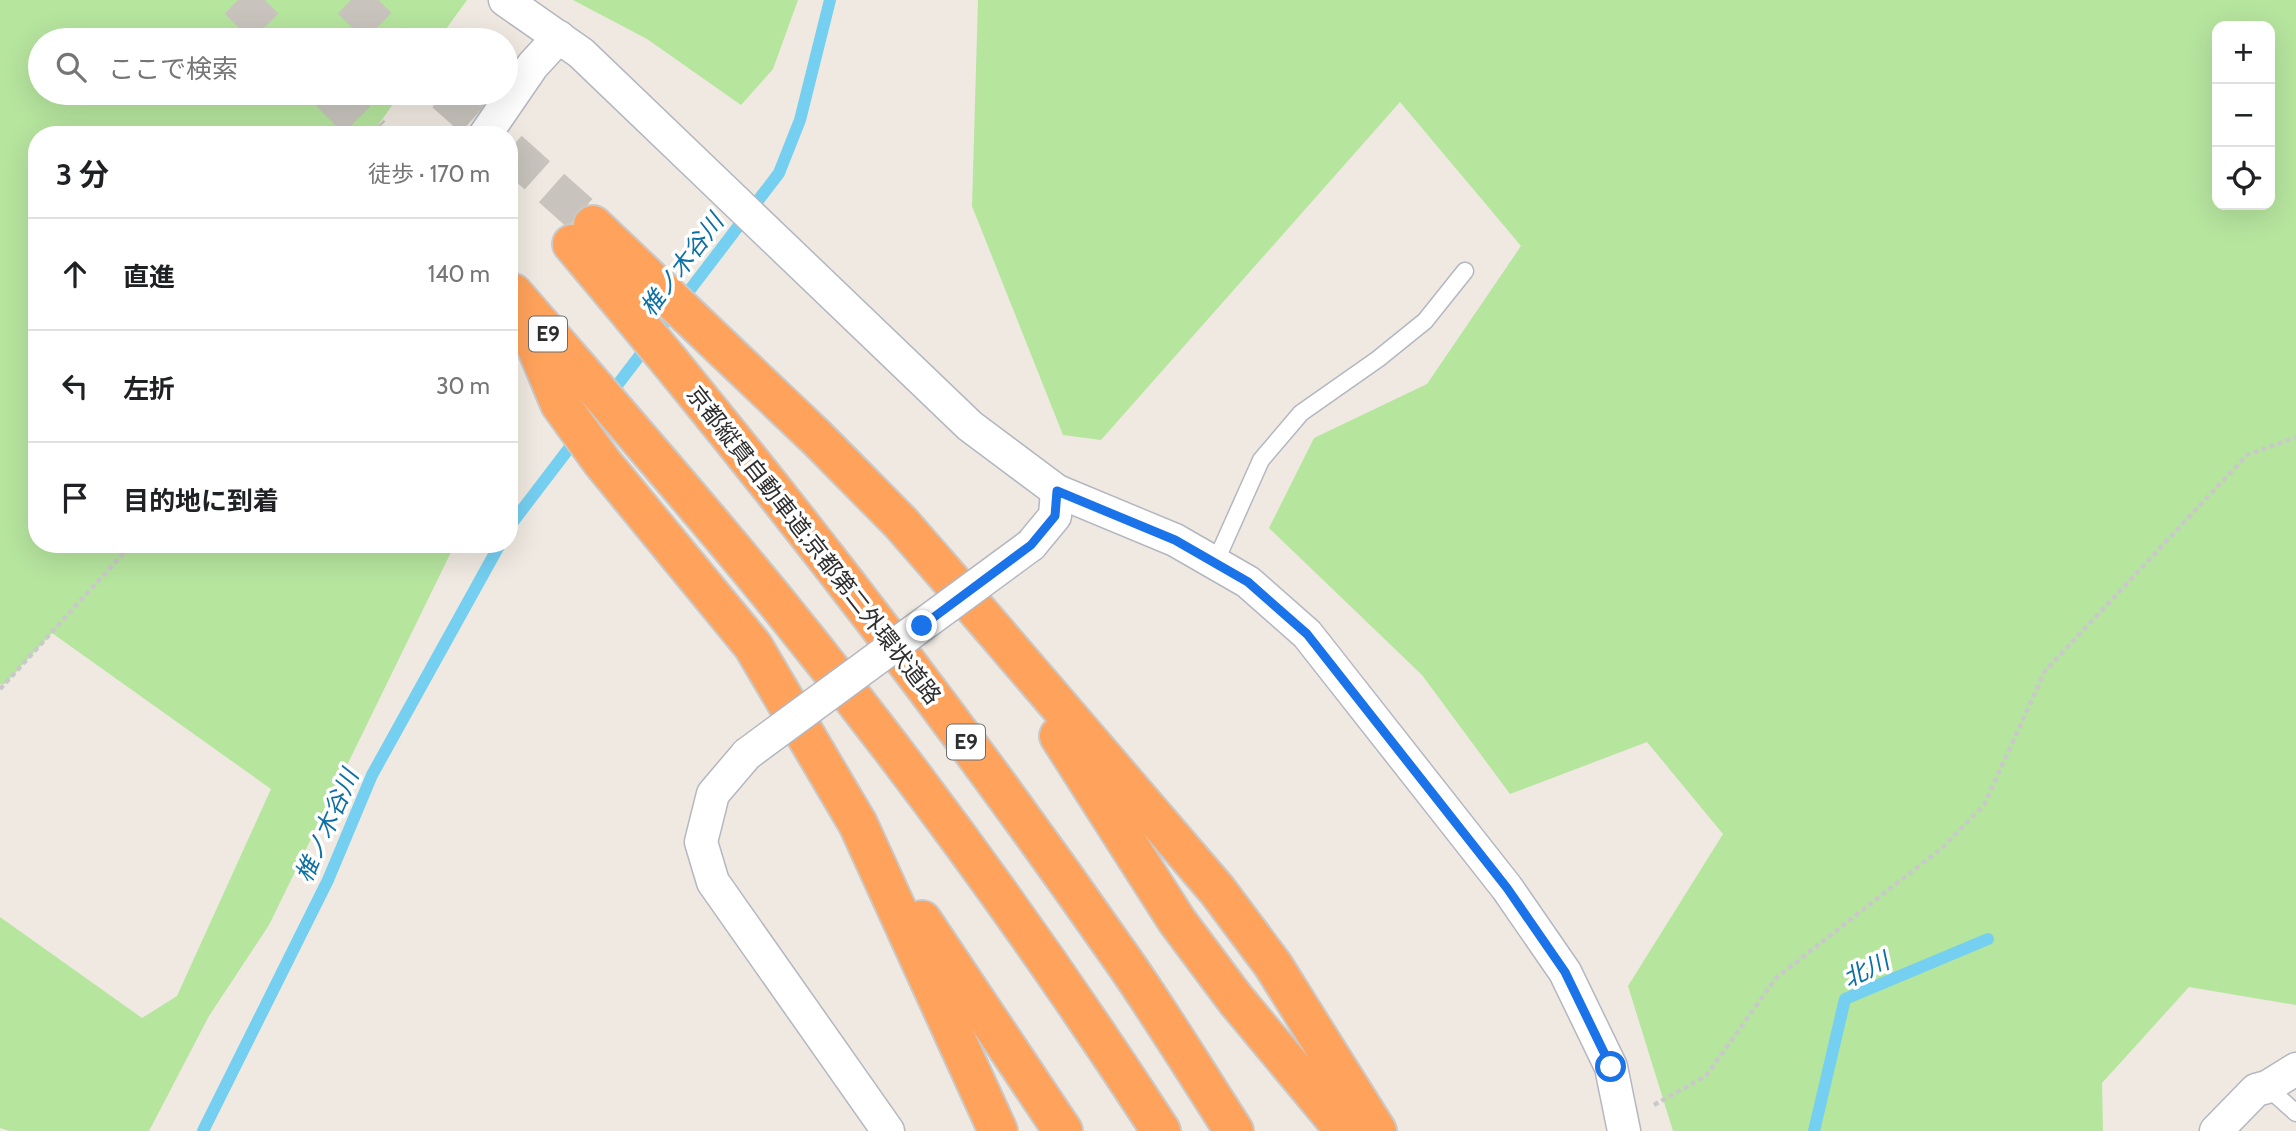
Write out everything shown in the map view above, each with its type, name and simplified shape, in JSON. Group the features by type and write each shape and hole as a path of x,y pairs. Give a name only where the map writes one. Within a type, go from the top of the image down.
{"highway":[{"name":"京都縦貫自動車道;京都第二外環状道路","path":"982,616 901,523 710,334 659,286 582,234 635,319 831,562 990,774 1126,965 1234,1131"},
{"name":"E9","path":"518,299 779,605 940,812 1079,1005 1161,1131"},
{"name":"E9","path":"518,305 560,404 602,462 753,646 858,824"},
{"path":"982,616 1177,921 1236,1000 1345,1131"},
{"path":"982,616 1217,890 1273,965 1377,1131"},
{"path":"858,824 998,1131"},
{"path":"858,824 1063,1131"}],"street":[{"path":"505,0 581,53 970,426 1057,491 1175,540 1248,582 1307,634 1507,888 1565,972 1611,1067 1623,1127"},
{"path":"518,87 558,37"},
{"path":"491,126 506,105"},
{"path":"888,1131 713,882 701,842 713,794 747,754 1031,545 1055,516 1057,491"},
{"path":"2216,1131 2256,1090 2267,1087 2296,1069"}],"lane":[{"path":"1214,563 1261,460 1269,450 1301,413 1378,359 1425,321 1465,271"},
{"path":"2267,1087 2296,1112"}],"path":[{"path":"1623,1127 1706,1076 1776,978 1943,847 1984,805 2046,671 2247,455 2296,437"},
{"path":"0,689 124,553"}],"green space":[{"path":"0,0 467,0 447,28 28,28 28,105 392,105 377,126 28,126 28,553 451,553 269,925 209,1016 149,1131 10,1131 0,1128 0,917 142,1018 177,996 271,789 52,633 5,684 0,684"},
{"path":"573,0 798,0 773,69 741,105 647,39"},
{"path":"978,0 2296,0 2296,1005 2189,987 2102,1083 2103,1131 1673,1131 1628,986 1723,834 1647,742 1510,794 1422,675 1269,528 1314,438 1427,384 1521,246 1400,102 1101,440 1063,435 972,206"}],"waterway":[{"name":"椎ノ木谷川","path":"518,515 779,173 800,120 830,0"},
{"name":"椎ノ木谷川","path":"203,1131 328,880 372,775 495,553"},
{"name":"北川","path":"1814,1131 1845,999 1988,939"}],"tunnel":[{"path":"238,0 266,28"},
{"path":"351,0 380,28"},
{"path":"342,105 363,126"},
{"path":"458,105 482,126"},
{"path":"518,158 593,225"}],"route":[{"path":"922,626 1031,545 1055,516 1057,491 1175,540 1248,582 1307,634 1507,888 1565,972 1611,1067"}]}
